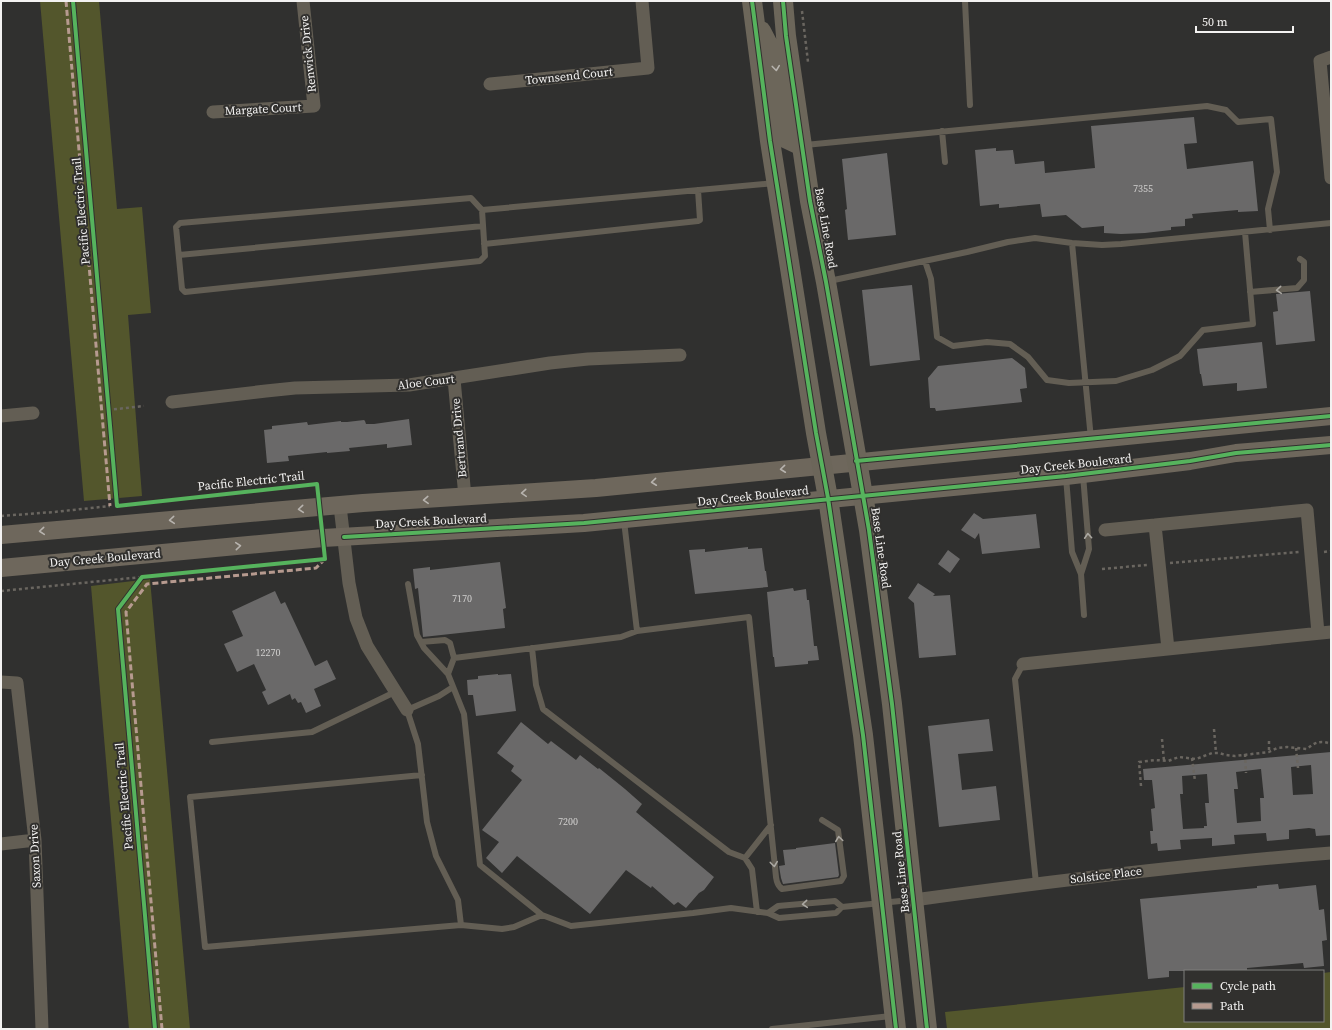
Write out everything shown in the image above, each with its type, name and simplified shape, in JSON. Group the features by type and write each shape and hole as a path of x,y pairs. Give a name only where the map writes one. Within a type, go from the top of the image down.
{"main road":[{"name":"Base Line Road","path":"752,1 776,183 828,498 863,735 895,1022"},
{"name":"Base Line Road","path":"783,1 786,36 810,201 826,282 863,495 892,704 927,1029"},
{"path":"755,20 775,58 785,138 802,146"},
{"name":"Day Creek Boulevard","path":"1,535 340,506 596,488 856,461 1331,416"},
{"name":"Day Creek Boulevard","path":"1,568 344,536 584,523 828,498 1066,476 1190,461 1236,453 1331,445"}],"street":[{"name":"Renwick Drive","path":"303,1 314,106"},
{"name":"Townsend Court","path":"490,84 648,68 642,1"},
{"path":"1325,59 1331,178"},
{"name":"Margate Court","path":"213,112 314,106"},
{"name":"Aloe Court","path":"172,402 295,388 345,388 409,385 550,363 680,355"},
{"name":"Bertrand Drive","path":"454,379 465,497"},
{"path":"1,416 33,413"},
{"path":"340,506 352,604 362,635 367,646 407,710"},
{"path":"1105,530 1307,510 1318,633"},
{"path":"1155,525 1168,649"},
{"path":"1023,664 1331,632"},
{"name":"Saxon Drive","path":"1,682 17,683 35,840 42,1029"},
{"path":"1,844 35,840"},
{"name":"Solstice Place","path":"914,900 1036,883 1148,870 1331,853"}],"lane":[{"path":"965,1 970,105"},
{"path":"802,146 1207,106 1226,110 1238,122 1271,119 1277,172 1268,209 1270,230"},
{"path":"942,131 945,162"},
{"path":"482,210 776,183"},
{"path":"484,244 698,222 700,220 698,190"},
{"path":"471,198 482,210 483,226 485,256 480,261 185,292 182,289 176,227 180,224 471,198"},
{"path":"826,282 1008,242 1035,238 1102,245 1331,223"},
{"path":"179,255 483,226"},
{"path":"925,261 931,280 937,337 953,346 987,342 1010,344 1028,357 1047,380 1069,383 1116,381 1152,370 1180,356 1203,330 1253,324 1245,232"},
{"path":"1072,243 1091,439"},
{"path":"1250,292 1297,288 1304,280 1304,262 1300,259"},
{"path":"1081,574 1089,549 1083,474"},
{"path":"1066,476 1072,552 1081,574 1084,614"},
{"path":"624,519 637,630"},
{"path":"408,584 417,635 424,648 448,674 464,714 480,865 542,915 571,926 730,908 768,913 779,918 836,913 842,907 835,901 778,906 768,913"},
{"path":"454,658 621,637 637,630 749,617 772,842 777,883 782,889 841,881 844,876 838,830 822,820"},
{"path":"421,642 445,640 450,643 454,658 448,674"},
{"path":"532,648 536,685 543,709 712,840 729,852 745,858 752,869 757,912"},
{"path":"1023,664 1015,679 1036,883"},
{"path":"453,687 439,696 407,710 418,744 427,822 436,856 458,900 461,925"},
{"path":"212,742 312,732 396,692"},
{"path":"422,775 190,797 205,947 461,925 502,929 514,927 542,915"},
{"path":"745,858 771,825"},
{"name":"Solstice Place","path":"842,907 914,900"},
{"path":"772,1029 895,1022"}],"path":[{"path":"108,402 109,417"},
{"path":"108,410 144,406"},
{"path":"1,516 110,506"},
{"path":"1102,569 1310,550"},
{"path":"1,591 150,576"},
{"path":"138,582 142,577"},
{"path":"1214,729 1216,753"},
{"path":"1141,786 1139,762 1155,760 1164,761 1179,757 1192,758 1196,760 1216,753 1226,756 1269,752 1277,748 1287,747 1307,749 1316,743 1321,737"},
{"path":"1162,738 1164,761"},
{"path":"1269,741 1269,752"},
{"path":"1316,743 1325,742 1331,744"},
{"path":"1296,748 1298,768"},
{"path":"1245,754 1246,773"},
{"path":"1192,758 1194,781"}],"green space":[{"path":"40,1 99,1 117,209 142,207 151,313 128,315 142,496 84,501"},
{"path":"150,579 190,1029 129,1029 91,586"},
{"path":"1331,972 1331,1029 947,1029 945,1012 1184,987 1184,1022 1324,1022 1324,973"}],"building":[{"path":"1194,117 1197,143 1184,144 1187,169 1253,161 1258,211 1238,212 1238,210 1192,214 1193,218 1185,219 1185,226 1171,227 1171,230 1121,234 1104,233 1104,226 1082,228 1066,215 1042,217 1040,204 999,208 999,204 980,206 975,150 996,148 996,151 1013,150 1015,164 1044,161 1045,173 1095,168 1091,126"},
{"path":"887,153 896,235 848,240 845,210 847,209 842,159"},
{"path":"912,285 920,360 870,366 862,290"},
{"path":"1310,291 1315,341 1276,345 1273,312 1278,311 1276,294"},
{"path":"1262,342 1267,388 1237,391 1237,383 1203,386 1197,349"},
{"path":"1012,358 1025,368 1027,388 1020,389 1022,402 936,411 935,408 930,408 928,378 938,366"},
{"path":"409,419 412,445 387,448 387,444 349,448 350,451 288,456 289,461 267,463 264,430 272,429 272,426 307,422 308,425 364,420 366,424 374,424"},
{"path":"974,513 983,519 1036,514 1040,548 982,554 979,533 975,539 961,530"},
{"path":"748,547 748,549 762,548 768,587 695,594 689,550 705,549 705,552"},
{"path":"948,550 960,559 950,573 938,564"},
{"path":"500,562 506,608 503,609 505,628 423,637 418,588 415,589 413,569 430,567 430,570"},
{"path":"918,583 935,594 933,596 950,595 956,655 919,658 914,603 908,598"},
{"path":"793,588 794,591 806,589 807,600 809,600 814,646 817,646 819,660 808,661 808,664 775,667 767,592"},
{"path":"275,591 281,604 285,602 315,666 327,660 336,679 314,689 321,706 306,713 301,702 298,703 295,698 292,700 290,694 268,705 262,692 266,690 254,664 237,672 224,644 243,636 232,611"},
{"path":"511,674 516,711 476,716 473,695 468,695 467,680 478,679 478,676"},
{"path":"989,719 993,751 958,754 962,790 996,786 1000,820 939,827 928,726"},
{"path":"521,722 548,744 551,741 576,760 580,755 598,769 599,768 642,804 636,812 714,877 704,890 699,893 686,908 678,902 674,905 652,886 651,888 626,870 590,914 517,856 502,873 486,858 499,842 482,830 522,780 511,771 514,766 497,753"},
{"path":"1331,752 1331,835 1316,836 1315,829 1309,828 1289,830 1289,839 1267,841 1266,833 1234,835 1235,844 1212,846 1212,838 1180,840 1181,849 1158,851 1157,843 1151,844 1150,831 1153,831 1151,809 1155,808 1152,780 1144,780 1143,769","holes":["1311,765 1313,794 1293,795 1291,767","1261,769 1264,798 1260,798 1261,821 1237,823 1234,789 1238,789 1236,772","1207,774 1209,803 1205,803 1207,826 1204,826 1204,828 1183,829 1180,794 1183,794 1182,776"]},
{"path":"835,843 838,877 783,884 779,866 785,865 783,850"},
{"path":"1278,884 1279,889 1316,885 1319,910 1324,909 1327,940 1322,941 1324,966 1304,968 1303,963 1247,968 1247,970 1169,971 1169,977 1148,979 1140,899 1257,888 1257,886"}],"marked path":[{"path":"66,1 110,506"},
{"path":"162,1029 126,612 147,584 316,568 325,559"}],"cycle path":[{"name":"Pacific Electric Trail","path":"73,1 117,506 317,484 325,559 142,577 118,609 155,1029"},
{"path":"752,1 770,141 816,433 828,498 863,735 896,1029"},
{"path":"783,1 786,36 810,201 826,282 869,530 892,704 927,1029"},
{"path":"856,461 1331,416"},
{"path":"344,537 584,523 1066,476 1190,461 1236,453 1331,445"}]}
